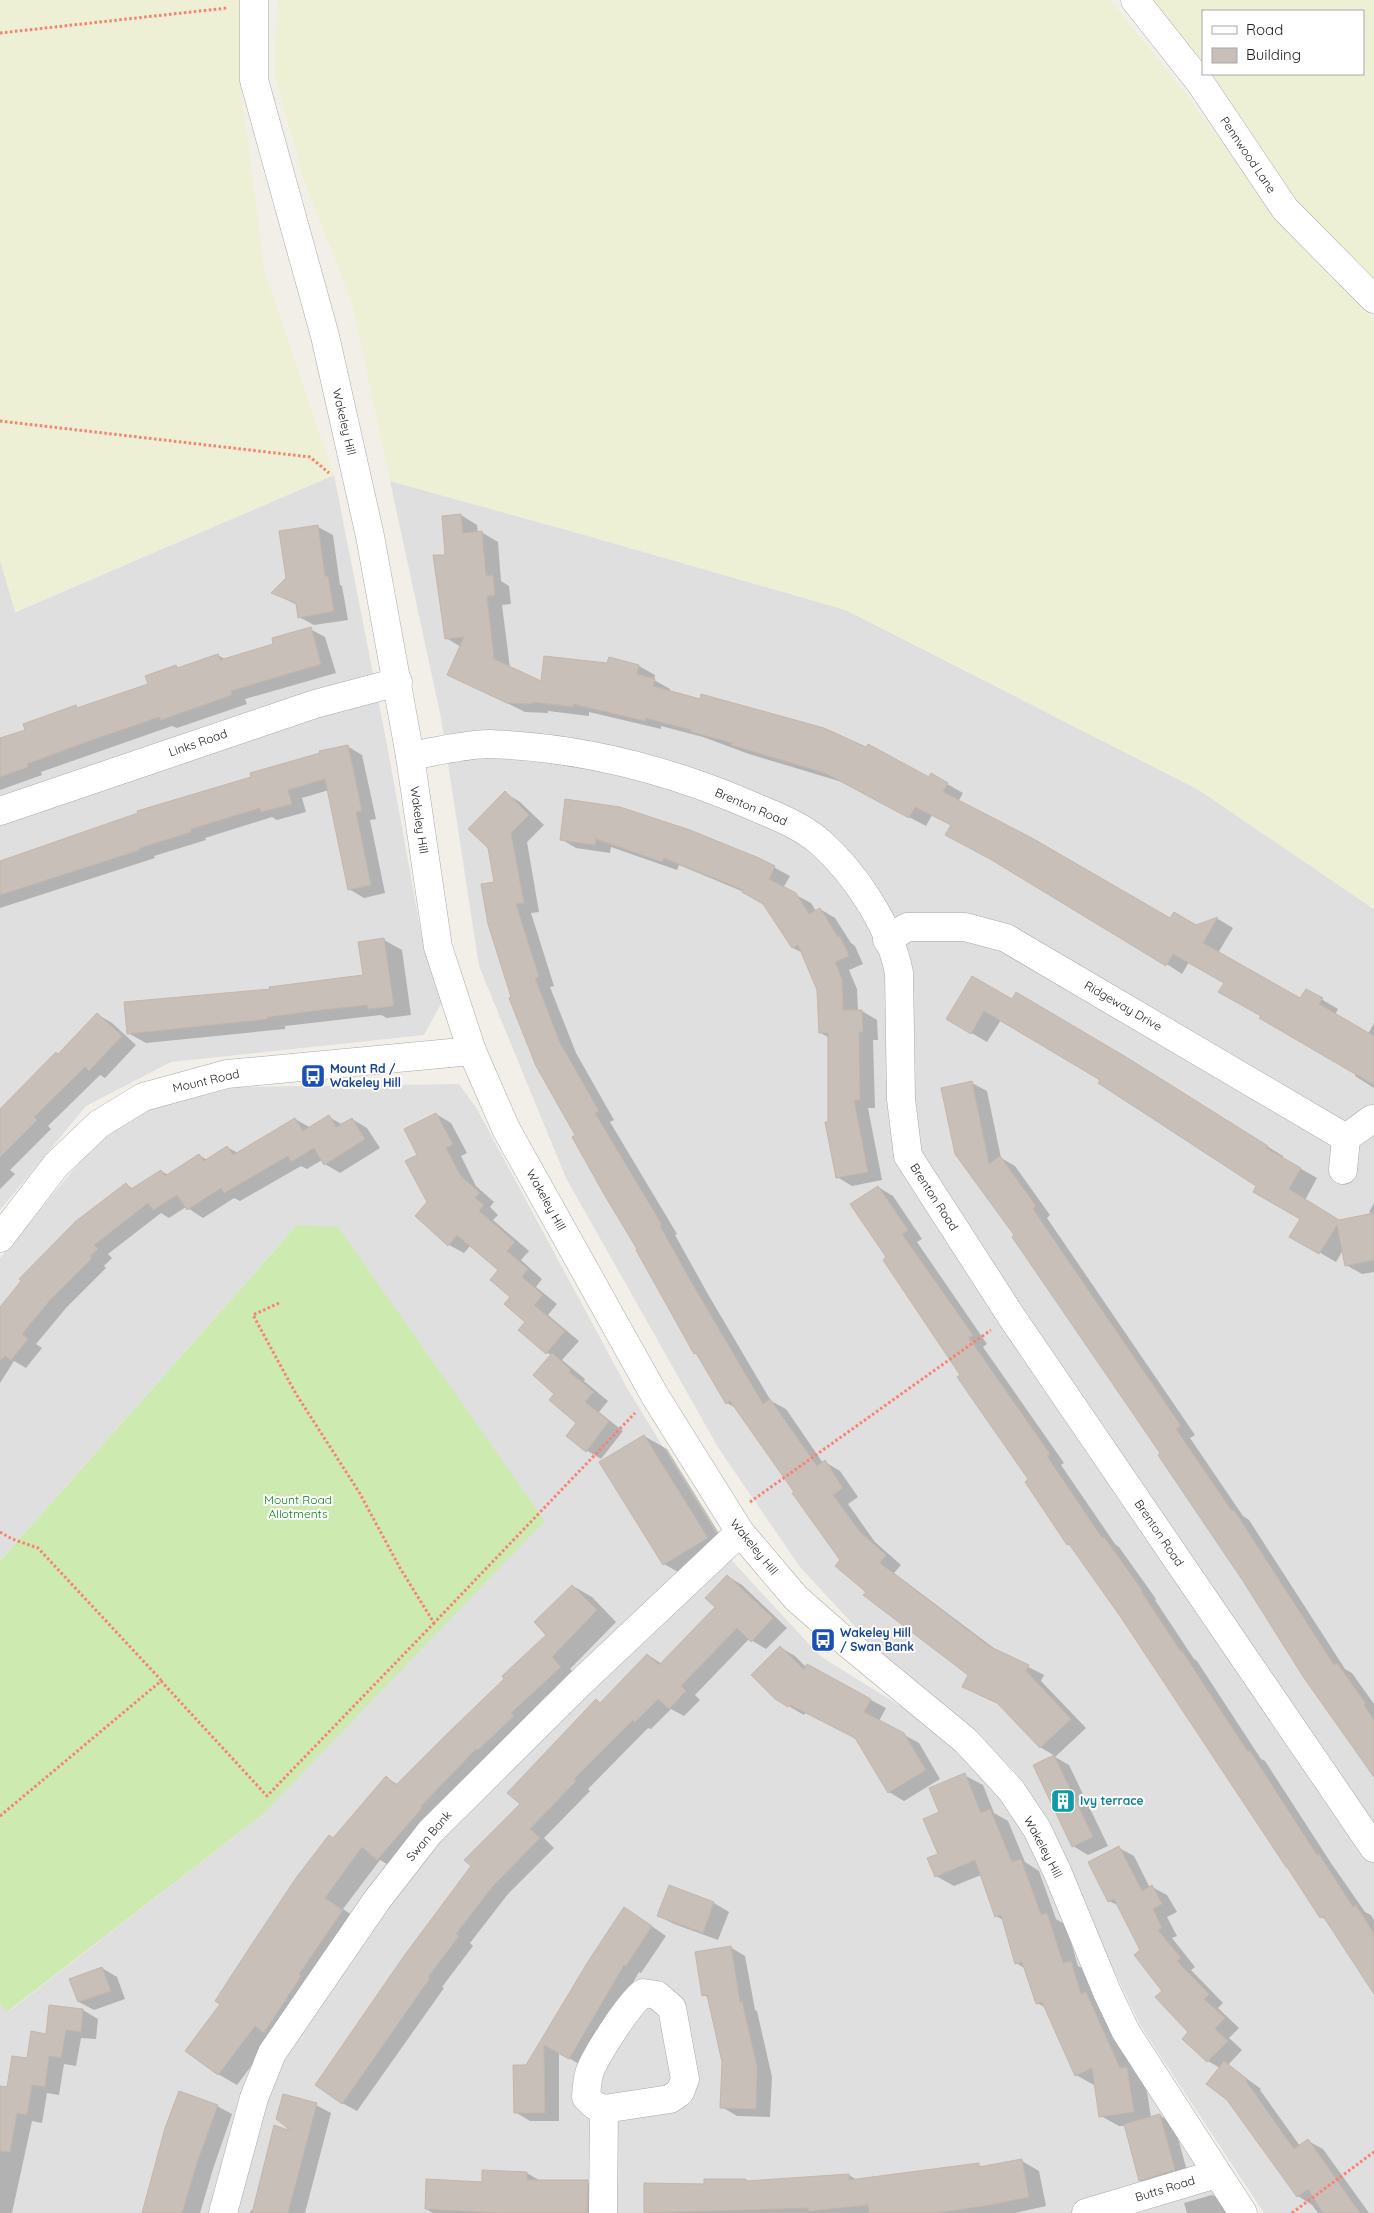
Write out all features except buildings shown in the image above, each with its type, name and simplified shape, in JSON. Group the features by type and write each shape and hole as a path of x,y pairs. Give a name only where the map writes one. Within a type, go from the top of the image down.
{"street":[{"name":"Pennwood Lane","path":"1135,0 1199,80 1285,209 1374,299"},
{"name":"Wakeley Hill","path":"253,3 254,80 325,336 370,536 398,682 438,947 472,1050 506,1129 655,1396 735,1525 796,1598 966,1741 1011,1790 1036,1829 1057,1871 1107,1992 1126,2032 1216,2174 1243,2213"},
{"name":"Links Road","path":"0,811 315,704 398,682"},
{"name":"Brenton Road","path":"410,756 487,744 571,752 652,769 735,798 789,822 819,841 847,870 875,909 896,959 899,974 901,1099 908,1156 1011,1316 1374,1848"},
{"name":"Ridgeway Drive","path":"887,940 907,927 965,927 1006,938 1346,1138"},
{"name":"Mount Road","path":"0,1238 56,1165 99,1124 143,1097 227,1074 472,1050"},
{"path":"1343,1170 1346,1138 1372,1119"},
{"name":"Swan Bank","path":"223,2213 254,2098 272,2053 378,1900 430,1832 578,1686 735,1525"},
{"path":"604,2109 604,2213"},
{"name":"Butts Road","path":"1086,2213 1216,2174"}],"path":[{"path":"0,33 253,3"},
{"path":"0,421 310,457 336,479"},
{"path":"279,1303 252,1315 296,1394 358,1492 400,1568 434,1623"},
{"path":"735,1525 1011,1316"},
{"path":"0,1532 12,1539 38,1548 268,1796 633,1415 655,1396"},
{"path":"0,1816 161,1680"},
{"path":"1292,2213 1374,2152"}],"shaded area":[{"path":"334,475 388,750 421,933 442,1002 424,1035 171,1062 86,1106 0,1210 0,560 16,612"},
{"path":"390,481 846,610 1199,790 1374,909 1374,2213 1264,2213 1140,2025 1065,1867 1017,1774 973,1728 875,1648 800,1567 719,1449 566,1178 479,966 441,718"},
{"path":"459,1084 477,1109 627,1388 735,1564 820,1656 937,1729 978,1770 1027,1834 1226,2213 0,2213 0,2004 8,2012 262,1815 297,1225 0,1561 0,1258 89,1151 140,1111 237,1087"}],"green space":[{"path":"0,0 243,0 240,81 265,273 334,475 15,612 0,560"},
{"path":"277,0 1110,0 1190,99 1287,232 1374,320 1374,909 1199,790 846,610 390,481 352,303 304,181 274,72"},
{"path":"1150,0 1374,0 1374,282 1296,199 1209,75 1364,75 1364,10 1202,10 1202,66 1175,28"},
{"name":"Mount Road Allotments","path":"297,1225 338,1227 545,1521 262,1815 7,2012 0,2004 0,1561"}],"place":[{"name":"Mount Rd / Wakeley Hill","path":"313,1076"},
{"name":"Wakeley Hill / Swan Bank","path":"823,1640"},
{"name":"Ivy terrace","path":"1063,1801"}]}
